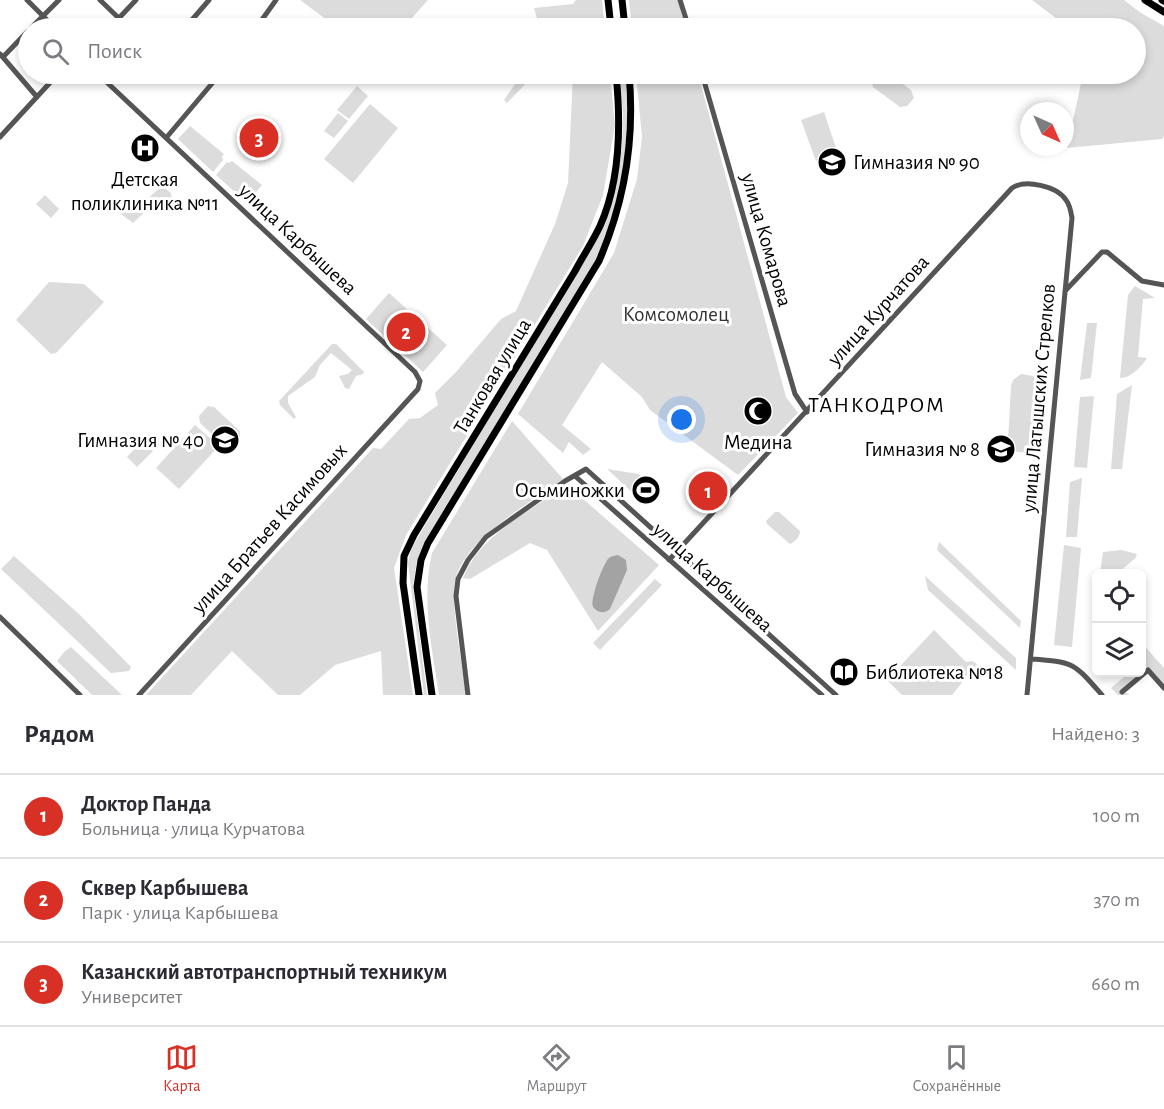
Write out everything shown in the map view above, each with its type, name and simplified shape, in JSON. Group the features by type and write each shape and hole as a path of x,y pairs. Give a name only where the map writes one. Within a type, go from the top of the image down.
{"main road":[{"path":"608,0 610,18"},
{"path":"622,0 624,18"},
{"path":"1145,0 1164,12"},
{"name":"Танковая улица","path":"419,695 403,582 405,556 414,535 600,226 612,187 617,147 619,116 617,84"},
{"name":"Танковая улица","path":"432,695 417,587 420,560 428,543 589,281 599,261 611,232 626,175 631,116 629,84"}],"street":[{"path":"27,0 43,16 59,0"},
{"path":"100,0 119,18 136,0"},
{"path":"194,18 209,0"},
{"path":"263,18 276,0"},
{"path":"680,0 686,18"},
{"path":"18,41 1,56 18,75"},
{"path":"26,84 37,97"},
{"path":"0,137 49,84"},
{"name":"улица Карбышева","path":"109,84 415,372 420,381"},
{"path":"166,138 212,84"},
{"name":"улица Комарова","path":"705,84 795,394 807,412"},
{"name":"улица Латышских Стрелков","path":"1012,188 1026,183 1056,191 1065,198 1072,218 1027,695"},
{"name":"улица Курчатова","path":"669,560 1012,188"},
{"path":"1064,292 1102,252 1107,252 1142,281 1164,285"},
{"name":"улица Братьев Касимовых","path":"139,695 418,389 420,381"},
{"name":"улица Карбышева","path":"822,695 575,476 586,469 836,695"},
{"path":"468,695 456,596 458,579 468,560 486,537 575,476"},
{"path":"0,617 80,695"},
{"path":"1031,659 1070,663 1080,670 1102,695"},
{"path":"1122,692 1148,670 1164,688"}],"green space":[{"path":"300,0 428,0 412,18 324,18"},
{"path":"576,0 602,0 604,18 537,18 534,8 573,4"},
{"path":"629,0 678,0 683,18 631,18"},
{"path":"1032,0 1124,0 1164,26 1164,136 1162,139 1074,147 1074,116 1081,84 1146,84 1146,18 1056,18"},
{"path":"515,84 525,84 507,103 504,100"},
{"path":"573,84 611,84 615,125 603,195 583,246 406,535 394,568 413,695 383,695 381,651 335,665 300,695 278,695 232,651 191,695 146,695 373,448 381,449 409,419 420,418 438,405 435,393 501,319 516,311 555,224 568,183"},
{"path":"621,84 626,84 627,127 621,180 607,232 597,257 578,293 426,541 417,560 413,586 427,695 424,695 408,563 411,550 589,252 618,174 623,116"},
{"name":"Комсомолец","path":"637,84 701,84 786,397 798,413 738,475 650,410 642,397 602,362 562,425 591,449 583,455 569,442 563,453 518,414 614,253 637,179 642,137"},
{"path":"872,84 903,84 911,90 914,98 907,106 900,107"},
{"path":"357,86 368,96 349,119 337,110"},
{"path":"370,104 398,128 353,183 324,159"},
{"path":"824,112 838,154 816,161 801,120"},
{"path":"338,113 348,121 334,138 324,131"},
{"path":"190,126 224,154 223,160 213,172 178,139"},
{"path":"232,161 262,185 247,203 216,175 227,162"},
{"path":"162,186 171,193 172,200 149,208 133,223 121,214 128,204 145,201"},
{"path":"45,195 59,209 51,218 36,204"},
{"path":"49,282 84,284 104,302 56,353 51,354 16,320"},
{"path":"1135,286 1155,298 1143,299 1138,357 1147,358 1132,374 1120,378 1128,295"},
{"path":"389,293 447,345 423,372 366,319"},
{"path":"1087,323 1097,323 1091,378 1080,380"},
{"path":"332,344 336,344 364,372 363,374 356,376 349,389 345,388 339,376 348,374 352,370 331,353 320,365 315,377 288,396 288,403 296,417 294,419 279,401"},
{"path":"1021,374 1033,376 1039,386 1034,444 1026,452 1014,451 1008,441 1011,386 1013,380"},
{"path":"1132,385 1122,469 1111,469 1117,394"},
{"path":"1094,396 1087,468 1074,467 1080,397"},
{"path":"208,406 214,407 240,431 240,436 232,445 224,445 200,423 199,416"},
{"path":"512,421 563,479 486,535 463,562 456,577 454,601 466,695 439,695 431,642 427,588 432,553"},
{"path":"195,425 219,446 179,489 156,468"},
{"path":"142,441 153,451 137,467 127,457"},
{"path":"607,469 639,474 646,482 634,494"},
{"path":"1082,478 1077,537 1066,537 1070,482"},
{"path":"567,485 659,565 598,631 547,550 530,543 470,579 463,578 471,562 494,536 508,524"},
{"path":"775,512 779,512 800,531 792,543 790,544 767,524 766,521"},
{"path":"939,542 1021,621 1020,628 937,550"},
{"path":"1064,545 1081,548 1072,647 1054,645"},
{"path":"1121,550 1137,554 1135,559 1123,569 1101,569 1103,552"},
{"path":"14,556 80,615 131,667 129,671 111,673 1,569"},
{"path":"925,576 1016,658 1016,670 928,590"},
{"path":"655,579 662,585 600,650 593,643"},
{"path":"934,630 966,662 972,661 977,664 976,668 952,695 902,695 887,680"},
{"path":"71,647 122,695 92,695 57,661"},
{"path":"1146,648 1164,668 1163,685 1148,669 1146,671"},
{"path":"1124,677 1140,677 1122,694 1129,695 1118,695 1111,688"}],"shaded area":[{"path":"618,555 626,560 627,570 610,609 606,612 599,612 593,607 597,583 608,559"}],"place":[{"name":"Казанский автотранспортный техникум","path":"259,138"},
{"name":"Детская поликлиника №11","path":"145,148"},
{"name":"Гимназия № 90","path":"832,162"},
{"name":"Сквер Карбышева","path":"406,332"},
{"name":"Медина","path":"758,411"},
{"name":"Гимназия № 40","path":"225,440"},
{"name":"Гимназия № 8","path":"1001,449"},
{"name":"Осьминожки","path":"646,490"},
{"name":"Доктор Панда","path":"708,491"},
{"name":"Библиотека №18","path":"844,672"}],"district":[{"name":"ТАНКОДРОМ","path":"877,404"}]}
